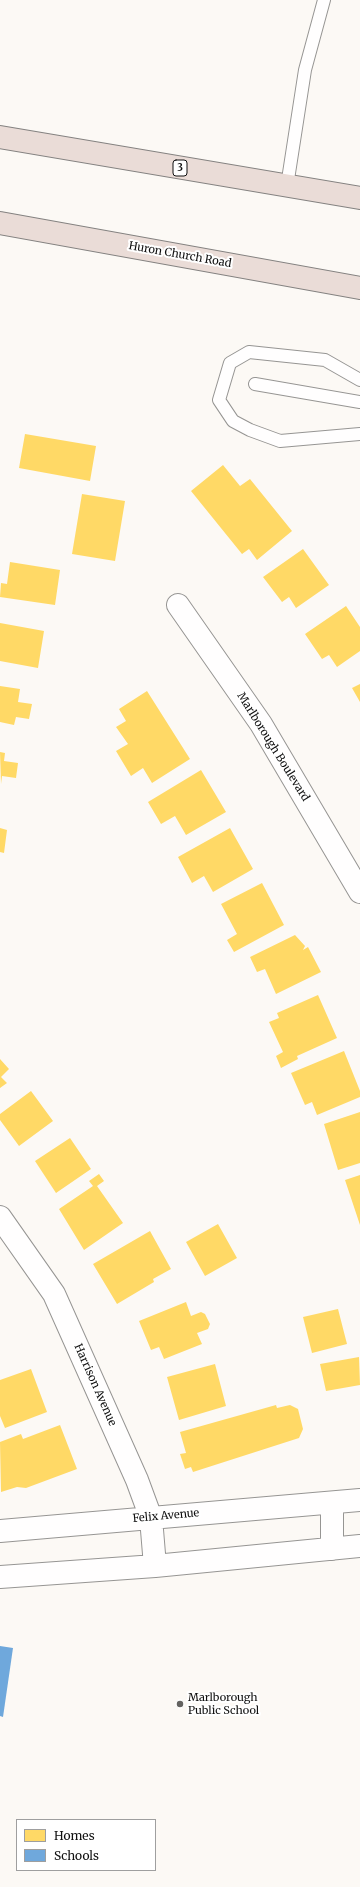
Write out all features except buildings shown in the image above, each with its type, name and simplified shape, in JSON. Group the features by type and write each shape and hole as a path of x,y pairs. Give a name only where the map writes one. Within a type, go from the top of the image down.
{"highway":[{"name":"3","path":"0,137 360,198"},
{"name":"Huron Church Road","path":"0,223 360,288"}],"street":[{"name":"Marlborough Boulevard","path":"178,605 261,724 360,892"},
{"name":"Harrison Avenue","path":"0,1217 54,1294 137,1480 151,1518 155,1566"},
{"name":"Felix Avenue","path":"0,1531 360,1500"},
{"path":"332,1503 332,1549"},
{"path":"0,1577 155,1566 360,1546"}],"lane":[{"path":"287,186 305,70 324,0"},
{"path":"360,380 325,360 249,352 230,363 219,400 233,421 250,430 280,441 360,434"},
{"path":"255,384 360,402"}],"place":[{"name":"Marlborough Public School","path":"180,1704"}]}
